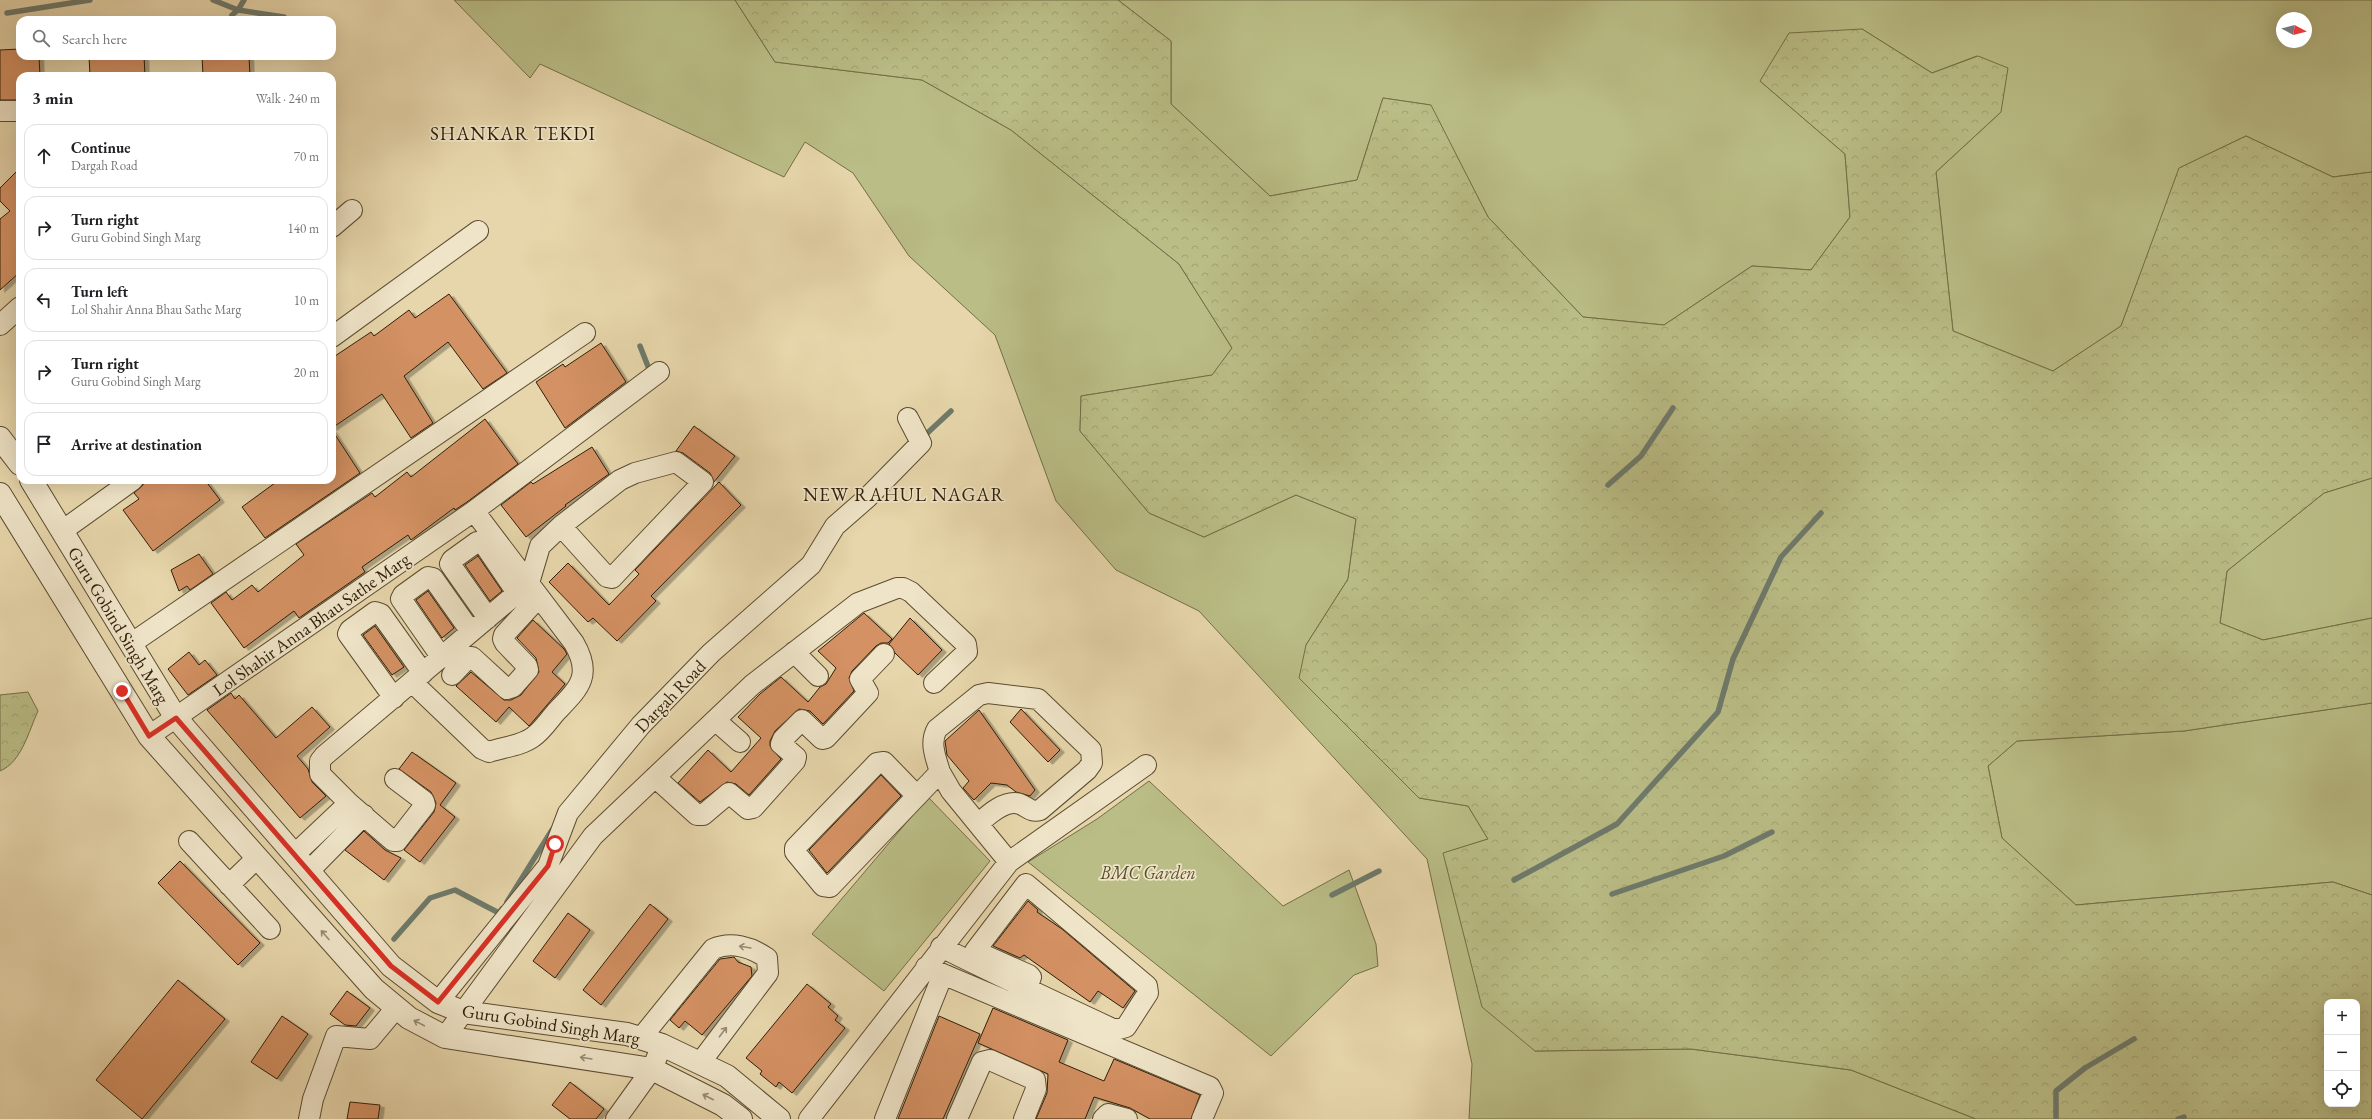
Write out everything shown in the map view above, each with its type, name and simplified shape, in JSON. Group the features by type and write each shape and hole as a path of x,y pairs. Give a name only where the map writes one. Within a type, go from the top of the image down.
{"street":[{"path":"0,111 16,111"},
{"path":"336,224 352,210"},
{"path":"336,334 478,231"},
{"path":"0,325 16,311"},
{"path":"132,643 585,333"},
{"name":"Lol Shahir Anna Bhau Sathe Marg","path":"149,736 474,512 660,372"},
{"name":"Dargah Road","path":"438,1002 548,866 568,813 641,725 711,653 811,565 835,526 867,498 921,443 908,418"},
{"path":"0,438 16,459"},
{"path":"452,675 469,657 472,657 507,689 513,688 528,670 528,666 505,643 503,639 529,591 540,546 561,526 620,480 635,473 676,462 703,482 612,578 607,577 561,526"},
{"path":"1,498 17,484"},
{"name":"Guru Gobind Singh Marg","path":"33,484 132,643 176,718 391,966 438,1002 463,1012 627,1034 662,1045 727,1076 779,1119"},
{"path":"62,531 127,484"},
{"name":"Guru Gobind Singh Marg","path":"1,498 149,736 374,989 396,1008 409,1018 444,1037 652,1068 723,1105 741,1119"},
{"path":"474,512 529,591"},
{"path":"394,698 348,634 350,630 375,612 381,614 418,678 482,749 489,752 520,744 533,737 580,687 584,671 582,656 574,643 529,591 482,543 477,542 452,560 450,564 488,618"},
{"path":"442,658 401,599 402,595 428,577 434,578 471,632"},
{"path":"444,1037 579,866 593,836 752,685 858,603 897,588 903,588 911,592 968,647 967,652 934,683"},
{"path":"395,780 424,801 425,805 399,839 393,841 356,809 320,774 320,761 488,618 529,591"},
{"path":"794,652 818,676"},
{"path":"655,777 697,815 703,815 729,793 748,809 753,808 795,761 796,756 781,744 782,739 802,720 822,739 826,738 868,693 860,679 884,654"},
{"path":"978,824 992,812 1016,803 1030,810 1040,810 1088,770 1092,763 1091,750 1038,699 988,693 979,695 936,729 932,737 940,772 951,791 1009,862"},
{"path":"715,720 740,742"},
{"path":"917,796 884,762 878,763 794,848 795,852 823,886 830,887 940,772"},
{"path":"885,1119 935,970 941,947 1009,862 1146,765"},
{"path":"294,855 315,835 356,809"},
{"path":"309,871 330,850 356,809"},
{"path":"315,835 330,850"},
{"path":"189,841 270,929"},
{"path":"229,885 257,858"},
{"path":"941,947 1115,1030 1123,1029 1129,1023 1148,993 1147,986 1026,884 975,948 975,951 1029,975 1031,977 1027,988"},
{"path":"641,1038 713,949 723,944 754,949 767,958 768,973 700,1063"},
{"path":"374,989 391,966"},
{"path":"809,1119 935,970"},
{"path":"935,970 1210,1087 1213,1093 1202,1119"},
{"path":"1058,990 1129,1023"},
{"path":"309,1119 313,1099 336,1036 370,1039 396,1008"},
{"path":"616,1119 652,1068 662,1045"},
{"path":"957,1119 982,1062 990,1060 1034,1080 1036,1089 1024,1119"},
{"path":"1103,1119 1108,1114 1114,1114 1127,1119"}],"green space":[{"path":"454,0 735,0 775,62 922,80 1011,130 1179,264 1232,348 1213,375 1081,396 1080,431 1149,513 1204,537 1296,495 1356,519 1348,579 1306,645 1419,798 1468,806 1488,839 1444,853 1535,1051 1691,1049 1851,1070 1976,1119 1469,1119 1472,1064 1427,859 1199,611 1116,570 1056,501 995,335 909,256 853,173 805,142 784,177 540,64 530,78"},
{"path":"735,0 1118,0 1171,41 1171,104 1270,196 1357,180 1383,98 1431,105 1488,217 1583,317 1664,325 1752,266 1811,270 1850,217 1845,154 1760,81 1789,33 1862,29 1932,73 1978,56 2008,68 2001,112 1936,172 1953,331 2053,371 2121,326 2179,168 2246,136 2333,177 2372,172 2372,478 2324,493 2227,571 2220,623 2263,640 2372,618 2372,703 2184,731 2017,741 1988,766 2002,838 2076,905 2333,882 2372,895 2372,1119 1976,1119 1851,1070 1691,1049 1535,1051 1482,1007 1443,853 1488,839 1468,806 1419,798 1299,678 1306,645 1348,579 1356,519 1296,495 1204,537 1149,513 1080,431 1081,396 1212,375 1232,348 1179,264 1011,130 922,80 775,62"},
{"path":"1118,0 2372,0 2372,172 2333,177 2246,136 2180,168 2121,326 2053,371 1953,331 1936,172 2001,112 1977,56 1932,73 1862,29 1760,81 1845,154 1850,217 1811,270 1752,266 1664,325 1583,317 1488,217 1430,105 1383,98 1357,180 1270,196 1171,104 1171,41"},
{"path":"2372,478 2372,618 2263,640 2220,623 2227,571 2324,493"},
{"path":"28,692 38,711 24,745 19,753 8,767 0,771 0,695"},
{"path":"2372,703 2372,895 2333,882 2076,905 2002,838 1988,766 2017,741 2184,731"},
{"name":"BMC Garden","path":"1149,781 1283,906 1349,870 1376,944 1378,966 1354,975 1271,1056 1028,862 1097,819"},
{"path":"928,797 990,861 884,991 812,934"}],"building":[{"path":"16,49 16,60 39,60 40,72 16,72 16,100 0,100 0,50"},
{"path":"89,60 144,60 145,72 90,72"},
{"path":"202,60 249,60 250,72 203,72"},
{"path":"16,172 16,276 0,290 0,219 10,211 0,201 0,188"},
{"path":"449,294 507,373 483,389 448,342 404,376 433,423 411,438 382,394 336,425 336,355 371,332 374,336 409,310 415,318"},
{"path":"601,343 626,382 565,428 536,382 563,364 565,367"},
{"path":"485,419 518,464 467,502 455,510 454,508 411,540 408,535 362,567 365,572 299,618 294,611 244,648 211,603 226,592 232,600 252,585 258,592 304,555 296,544 372,493 375,497 407,472 411,477"},
{"path":"694,426 735,456 714,482 710,473 683,453 676,451"},
{"path":"336,436 360,473 265,538 242,507 274,484 336,484"},
{"path":"592,447 609,474 565,505 566,506 526,537 501,505 531,482 533,484"},
{"path":"719,482 741,505 651,596 656,601 617,641 593,618 588,622 549,582 568,563 609,605 639,574 635,570"},
{"path":"208,484 220,500 153,551 123,510 139,499 134,493 143,485"},
{"path":"199,554 213,574 190,590 187,586 179,591 171,570"},
{"path":"478,556 502,591 490,601 465,565"},
{"path":"428,591 454,628 442,638 416,600"},
{"path":"864,613 892,639 888,643 881,643 876,646 852,671 849,678 854,691 823,724 810,711 799,709 775,731 770,741 770,746 781,759 749,795 736,784 727,782 700,802 678,783 708,750 731,772 761,738 738,717 760,694 781,677 808,702 820,687 826,684 836,668 818,651"},
{"path":"910,618 942,650 918,675 895,653 889,644"},
{"path":"533,620 564,649 567,654 552,672 565,684 529,726 509,707 496,722 456,686 471,672 504,700 511,700 521,695 539,672 536,658 517,638"},
{"path":"375,626 404,667 392,675 363,635"},
{"path":"189,652 199,665 205,660 217,675 188,695 168,669"},
{"path":"231,693 235,699 239,695 276,738 312,707 330,727 297,756 308,769 312,782 326,796 300,818 207,710"},
{"path":"1021,709 1060,750 1048,762 1010,722"},
{"path":"979,710 1035,790 1030,796 1016,792 1007,785 991,783 974,800 963,788 969,781 947,755 945,741"},
{"path":"412,752 456,783 440,805 455,817 420,862 404,850 434,812 436,803 431,792 399,769"},
{"path":"881,775 901,796 827,873 809,850"},
{"path":"364,831 385,850 401,858 384,880 345,850"},
{"path":"180,861 260,943 238,965 158,883"},
{"path":"1028,901 1038,910 1037,912 1062,929 1135,991 1123,1008 1098,991 1090,1002 1024,955 1020,958 993,946"},
{"path":"650,904 668,919 601,1005 583,990"},
{"path":"568,913 590,930 555,978 533,961"},
{"path":"734,957 738,962 751,967 752,976 702,1035 685,1021 679,1028 670,1020 720,959"},
{"path":"178,980 225,1019 142,1119 96,1080"},
{"path":"807,984 831,1004 828,1007 838,1016 835,1020 845,1028 792,1093 779,1082 776,1087 760,1074 762,1071 746,1058"},
{"path":"347,991 370,1008 356,1026 345,1025 330,1014"},
{"path":"993,1008 1068,1040 1059,1062 1104,1081 1114,1059 1200,1095 1191,1119 1150,1119 1130,1108 1094,1097 1085,1119 1036,1119 1047,1093 1048,1074 978,1043"},
{"path":"282,1016 308,1034 277,1079 251,1062"},
{"path":"939,1016 980,1034 943,1119 898,1119"},
{"path":"570,1082 604,1109 596,1119 570,1119 552,1105"},
{"path":"350,1102 380,1105 378,1119 347,1119"}],"waterway":[{"path":"7,13 90,0"},
{"path":"213,0 238,10 277,16"},
{"path":"232,15 238,10 244,0"},
{"path":"640,346 649,369 646,373"},
{"path":"1608,485 1641,456 1673,408"},
{"path":"922,438 951,411"},
{"path":"1514,880 1617,824 1718,712 1733,659 1781,557 1821,513"},
{"path":"507,902 552,830"},
{"path":"1612,894 1724,856 1772,832"},
{"path":"1332,895 1379,871"},
{"path":"394,939 430,898 455,890 499,913 502,909"},
{"path":"2056,1119 2056,1091 2085,1068 2134,1039"},
{"path":"2178,1119 2184,1117"}],"district":[{"name":"SHANKAR TEKDI","path":"513,133"},
{"name":"NEW RAHUL NAGAR","path":"904,494"}],"route":[{"path":"122,691 149,736 176,718 373,947 391,966 438,1002 548,866 555,844"}]}
